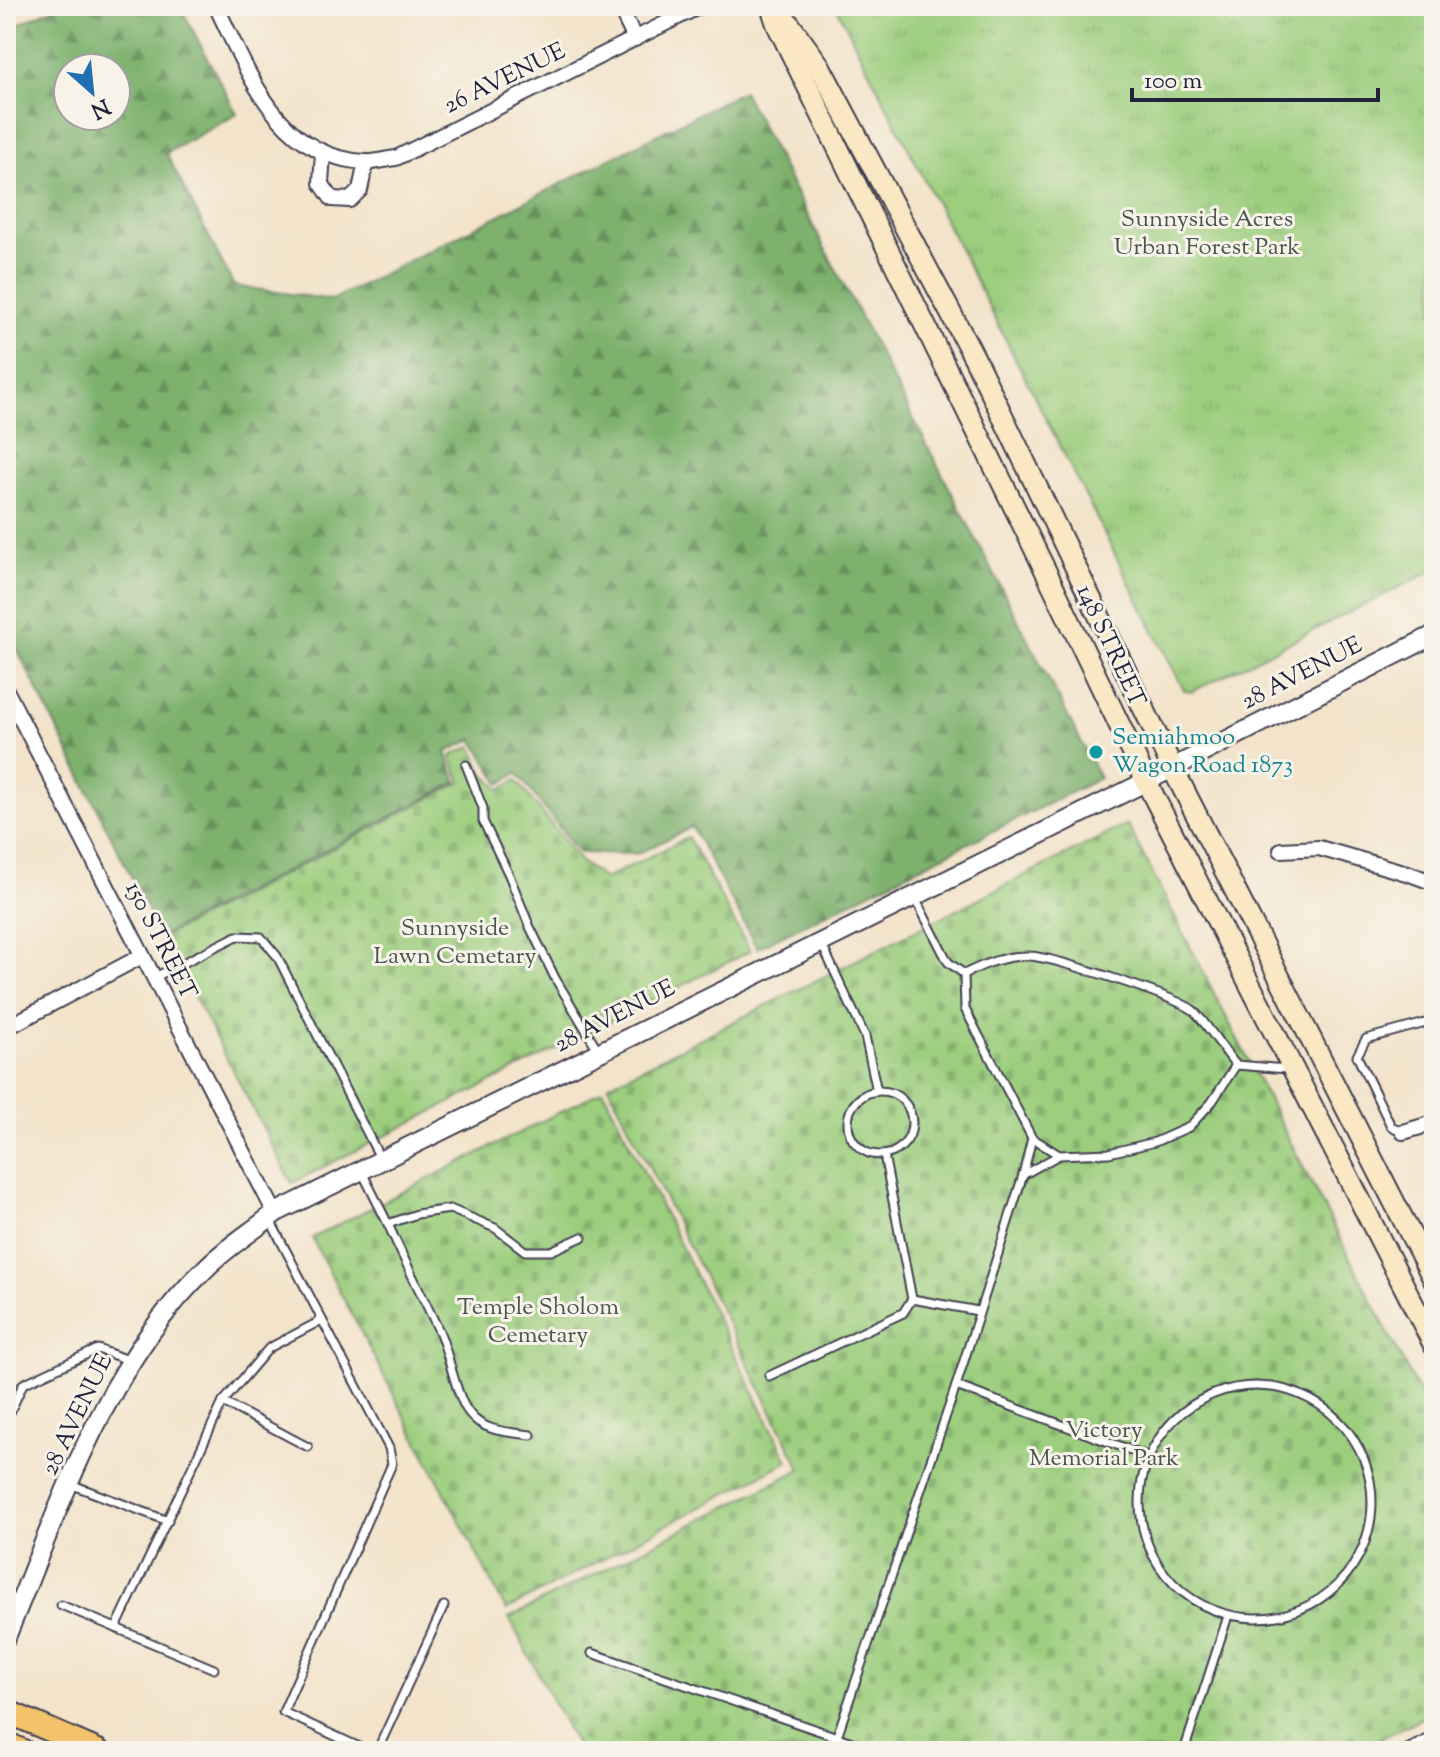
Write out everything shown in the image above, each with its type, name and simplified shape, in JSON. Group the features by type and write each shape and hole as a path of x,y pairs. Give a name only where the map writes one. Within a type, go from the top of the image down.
{"main road":[{"name":"148 STREET","path":"773,6 819,65 974,357 1172,767 1434,1280"},
{"name":"148 STREET","path":"773,6 777,24 1053,586 1145,781 1434,1345"},
{"path":"6,1711 98,1751"},
{"path":"6,1743 23,1751"}],"street":[{"path":"216,6 253,81 279,121 297,138 323,153 321,183 332,199 350,200 360,190 366,162"},
{"path":"619,6 635,39"},
{"name":"26 AVENUE","path":"323,153 366,162 396,158 700,6"},
{"name":"28 AVENUE","path":"6,1637 70,1484 114,1387 130,1361 204,1269 272,1216 1434,635"},
{"name":"150 STREET","path":"6,690 272,1216"},
{"path":"1281,850 1319,848 1434,883"},
{"path":"6,1028 142,956"},
{"path":"1403,1132 1434,1123"}],"lane":[{"path":"466,765 483,808 483,821 529,925 555,978 599,1052"},
{"path":"914,896 948,962 964,974"},
{"path":"153,978 237,936 261,937 277,956 381,1160"},
{"path":"820,941 865,1036 877,1091"},
{"path":"964,974 1010,956 1033,955 1090,970 1192,1009 1236,1065 1293,1069"},
{"path":"964,974 965,1009 1032,1138 1059,1155"},
{"path":"1403,1132 1391,1126 1357,1056 1366,1039 1434,1023"},
{"path":"1023,1175 1059,1155 1109,1153 1155,1142 1189,1127 1212,1102 1236,1065"},
{"path":"877,1091 888,1092 905,1102 912,1121 907,1140 900,1148 884,1155 861,1148 849,1130 852,1109 858,1100 877,1091"},
{"path":"832,1751 956,1386 1032,1138"},
{"path":"769,1376 903,1313 912,1299 884,1155"},
{"path":"361,1171 439,1331 458,1390 469,1413 490,1429 531,1435"},
{"path":"388,1224 417,1214 450,1209 495,1228 525,1251 551,1251 582,1237"},
{"path":"272,1216 389,1448 392,1464 283,1712 368,1751"},
{"path":"912,1299 978,1311"},
{"path":"116,1628 223,1402 269,1348 322,1320"},
{"path":"6,1421 23,1384 98,1349 130,1361"},
{"path":"1258,1384 1294,1390 1329,1411 1359,1449 1374,1489 1363,1546 1342,1580 1318,1602 1273,1619 1227,1619 1202,1607 1175,1585 1153,1553 1143,1524 1139,1490 1147,1456 1166,1427 1204,1394 1258,1384"},
{"path":"956,1386 1147,1456"},
{"path":"223,1402 308,1447"},
{"path":"70,1484 168,1521"},
{"path":"61,1605 214,1669"},
{"path":"377,1751 444,1606"},
{"path":"1184,1751 1227,1619"},
{"path":"592,1653 878,1751"},
{"path":"1403,1751 1434,1736"}],"green space":[{"path":"58,6 180,6 237,114 166,153 234,286 332,300 743,91 1100,778 757,948 692,827 637,854 579,853 517,773 500,784 473,739 446,752 457,782 161,936 6,627 6,30"},
{"name":"Sunnyside Acres Urban Forest Park","path":"836,6 1434,6 1434,570 1191,692 1184,690"},
{"name":"Sunnyside Lawn Cemetary","path":"472,746 482,771 500,790 516,780 582,863 605,879 688,837 750,951 292,1183 163,937 461,782 451,756"},
{"name":"Victory Memorial Park","path":"1127,824 1434,1422 1434,1712 1356,1751 579,1751 509,1618 801,1469 608,1085"},
{"name":"Temple Sholom Cemetary","path":"603,1090 788,1461 506,1610 312,1238"}],"place":[{"name":"Semiahmoo Wagon Road 1873","path":"1096,752"}]}
